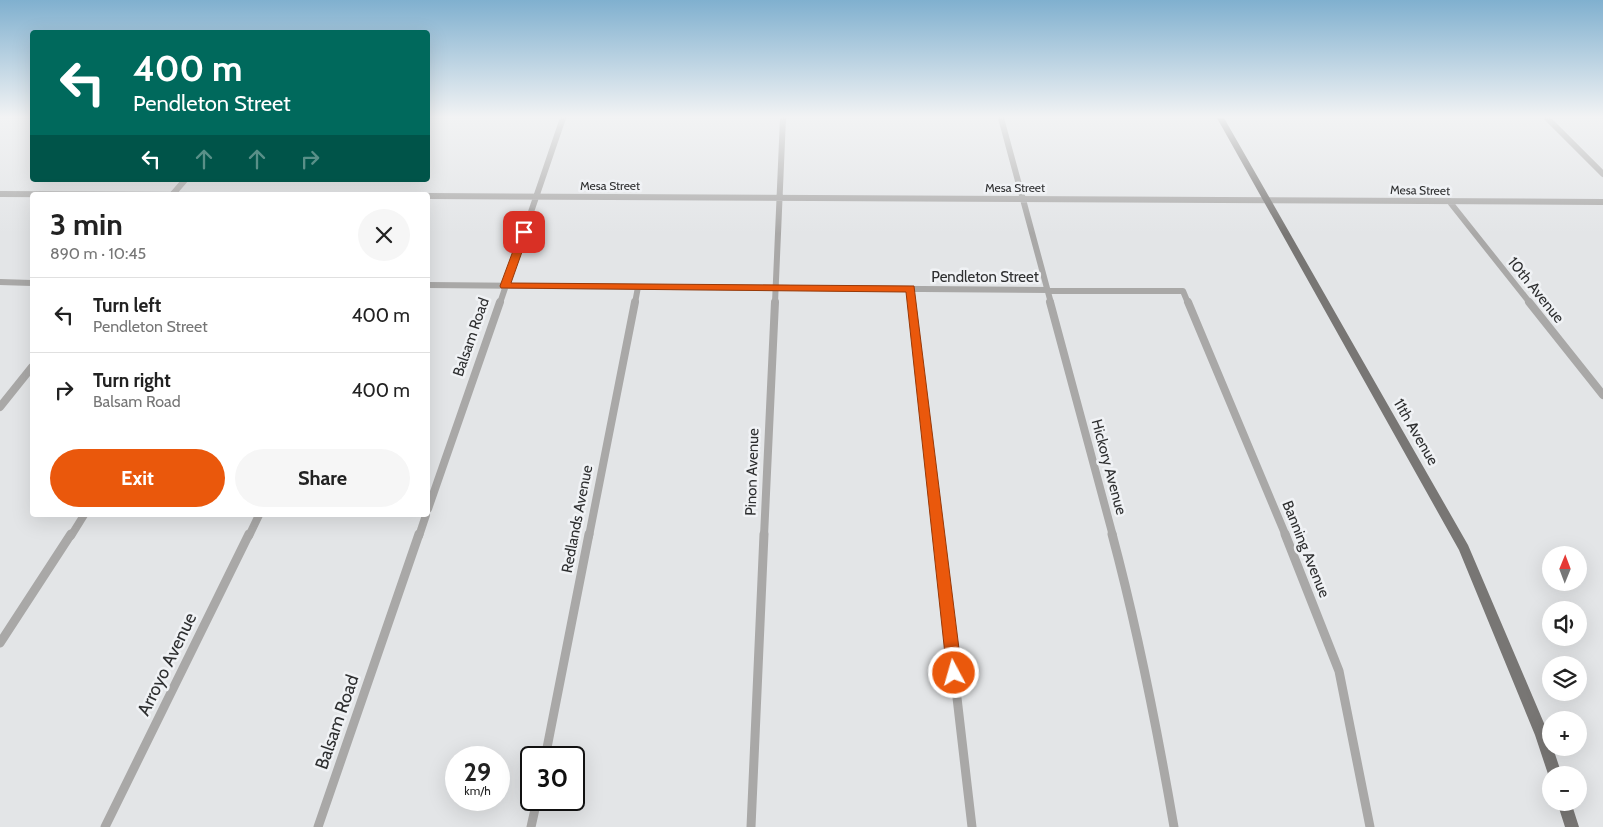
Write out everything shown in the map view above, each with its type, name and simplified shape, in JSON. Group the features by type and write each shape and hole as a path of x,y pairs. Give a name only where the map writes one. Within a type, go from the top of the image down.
{"main road":[{"name":"11th Avenue","path":"1242,157 1464,548 1542,735 1552,766"},
{"path":"1567,811 1572,827"}],"street":[{"name":"Balsam Road","path":"430,504 550,157"},
{"name":"Pinon Avenue","path":"751,827 781,157"},
{"name":"Hickory Avenue","path":"1011,157 1130,600 1156,722 1174,827"},
{"path":"1586,157 1603,174"},
{"path":"175,192 183,182"},
{"path":"0,194 30,194"},
{"name":"Mesa Street","path":"430,196 1603,202"},
{"name":"10th Avenue","path":"1449,201 1603,394"},
{"path":"0,282 30,283"},
{"name":"Pendleton Street","path":"430,285 1183,291"},
{"name":"Redlands Avenue","path":"547,746 638,287"},
{"path":"910,289 972,827"},
{"name":"Banning Avenue","path":"1183,291 1306,584 1339,671 1370,827"},
{"path":"0,407 30,370"},
{"path":"0,643 83,517"},
{"name":"Arroyo Avenue","path":"105,827 258,517"},
{"name":"Balsam Road","path":"318,827 425,517"},
{"path":"532,827 535,811"}],"route":[{"path":"524,232 505,286 910,289 954,673"}]}
